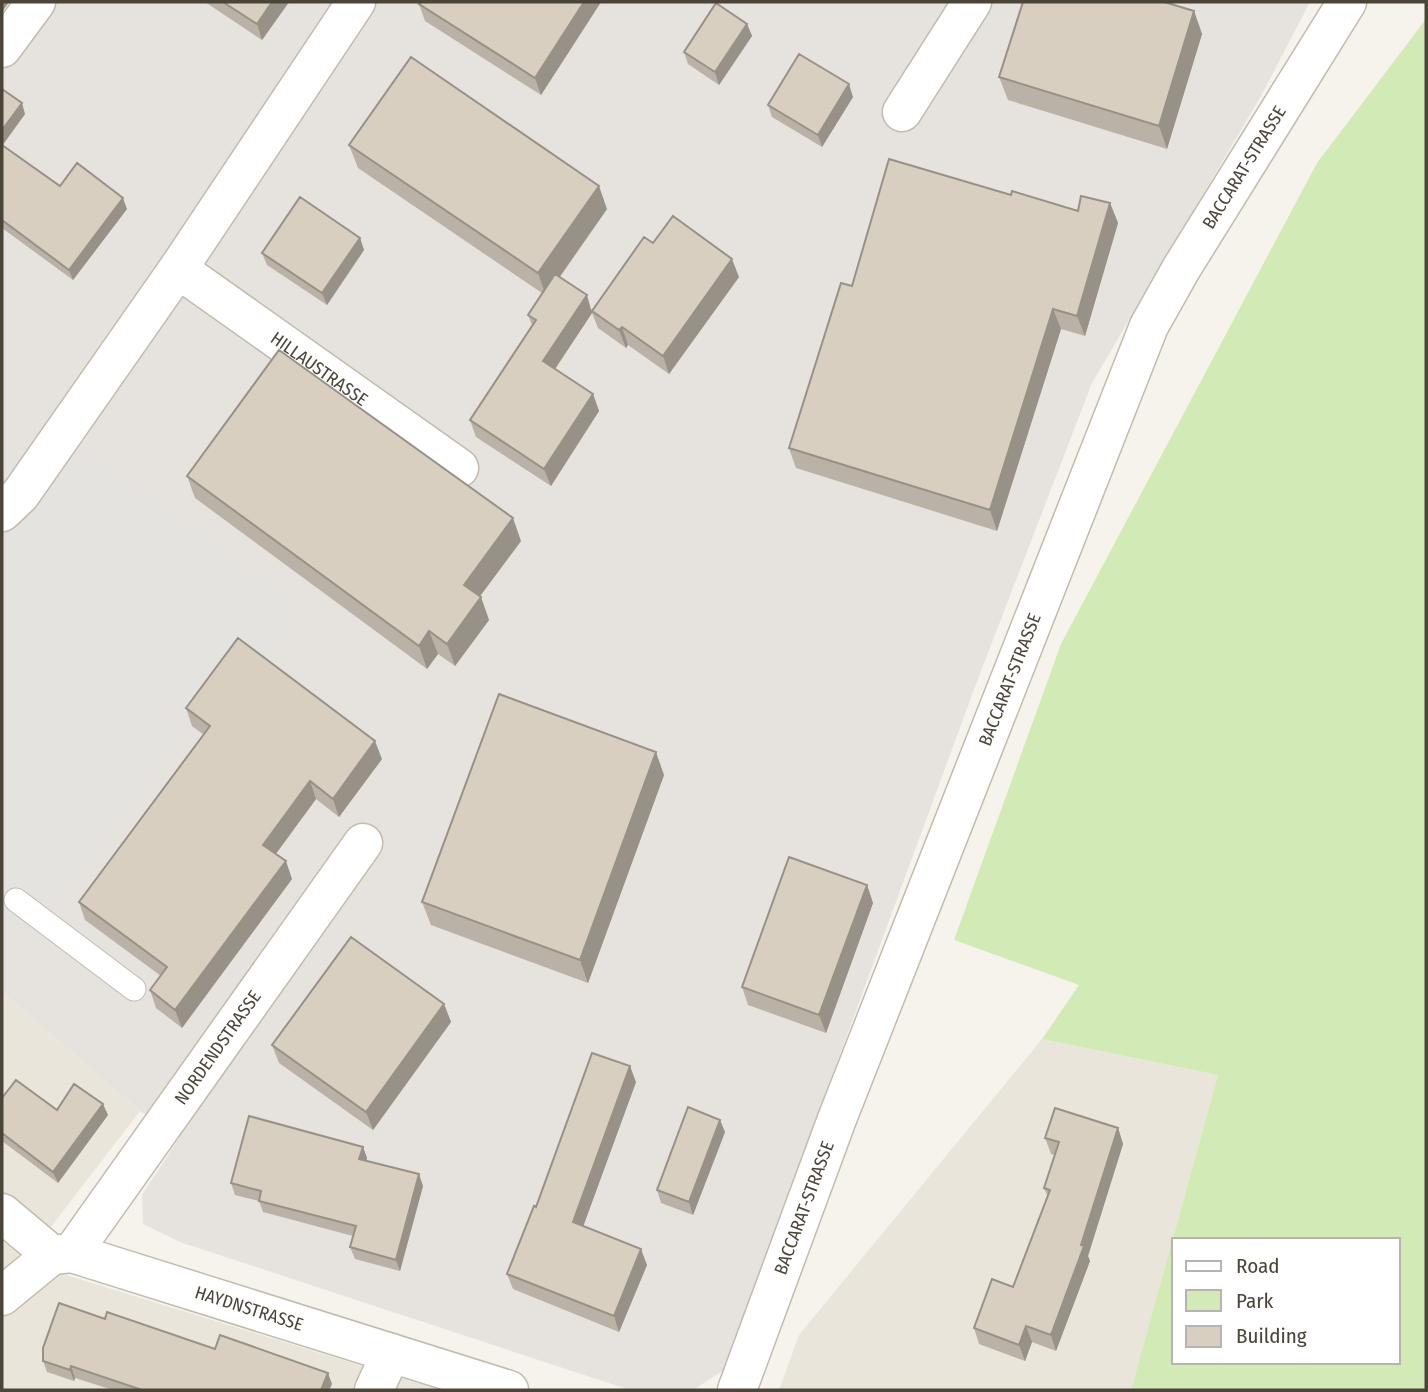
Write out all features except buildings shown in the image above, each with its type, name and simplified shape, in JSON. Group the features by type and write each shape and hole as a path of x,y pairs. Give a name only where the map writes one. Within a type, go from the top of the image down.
{"street":[{"path":"2,48 36,2"},
{"path":"2,512 20,495 178,269 356,2"},
{"path":"902,112 972,2"},
{"name":"BACCARAT-STRASSE","path":"737,1390 837,1119 1149,326 1181,269 1347,2"},
{"name":"HILLAUSTRASSE","path":"178,269 459,468"},
{"name":"NORDENDSTRASSE","path":"2,1296 62,1254 363,844"},
{"name":"HAYDNSTRASSE","path":"2,1213 62,1254 509,1390"},
{"path":"374,1390 390,1353"}],"lane":[{"path":"16,900 134,989"}],"shaded area":[{"path":"2,2 1310,2 1261,96 1092,383 976,684 724,1370 693,1390 630,1390 180,1242 143,1224 142,1195 180,1137 140,1111 2,992"},
{"path":"87,455 295,608 256,661 240,650 31,934 2,912 2,542 9,538"},
{"path":"2,992 140,1111 24,1262 440,1390 2,1390"},
{"path":"1042,1039 1218,1075 1131,1390 779,1390 799,1335"}],"green space":[{"path":"1426,19 1426,1390 1131,1390 1172,1242 1172,1364 1400,1364 1400,1238 1173,1238 1218,1075 1042,1039 1079,985 954,940 1061,644 1317,163"}]}
